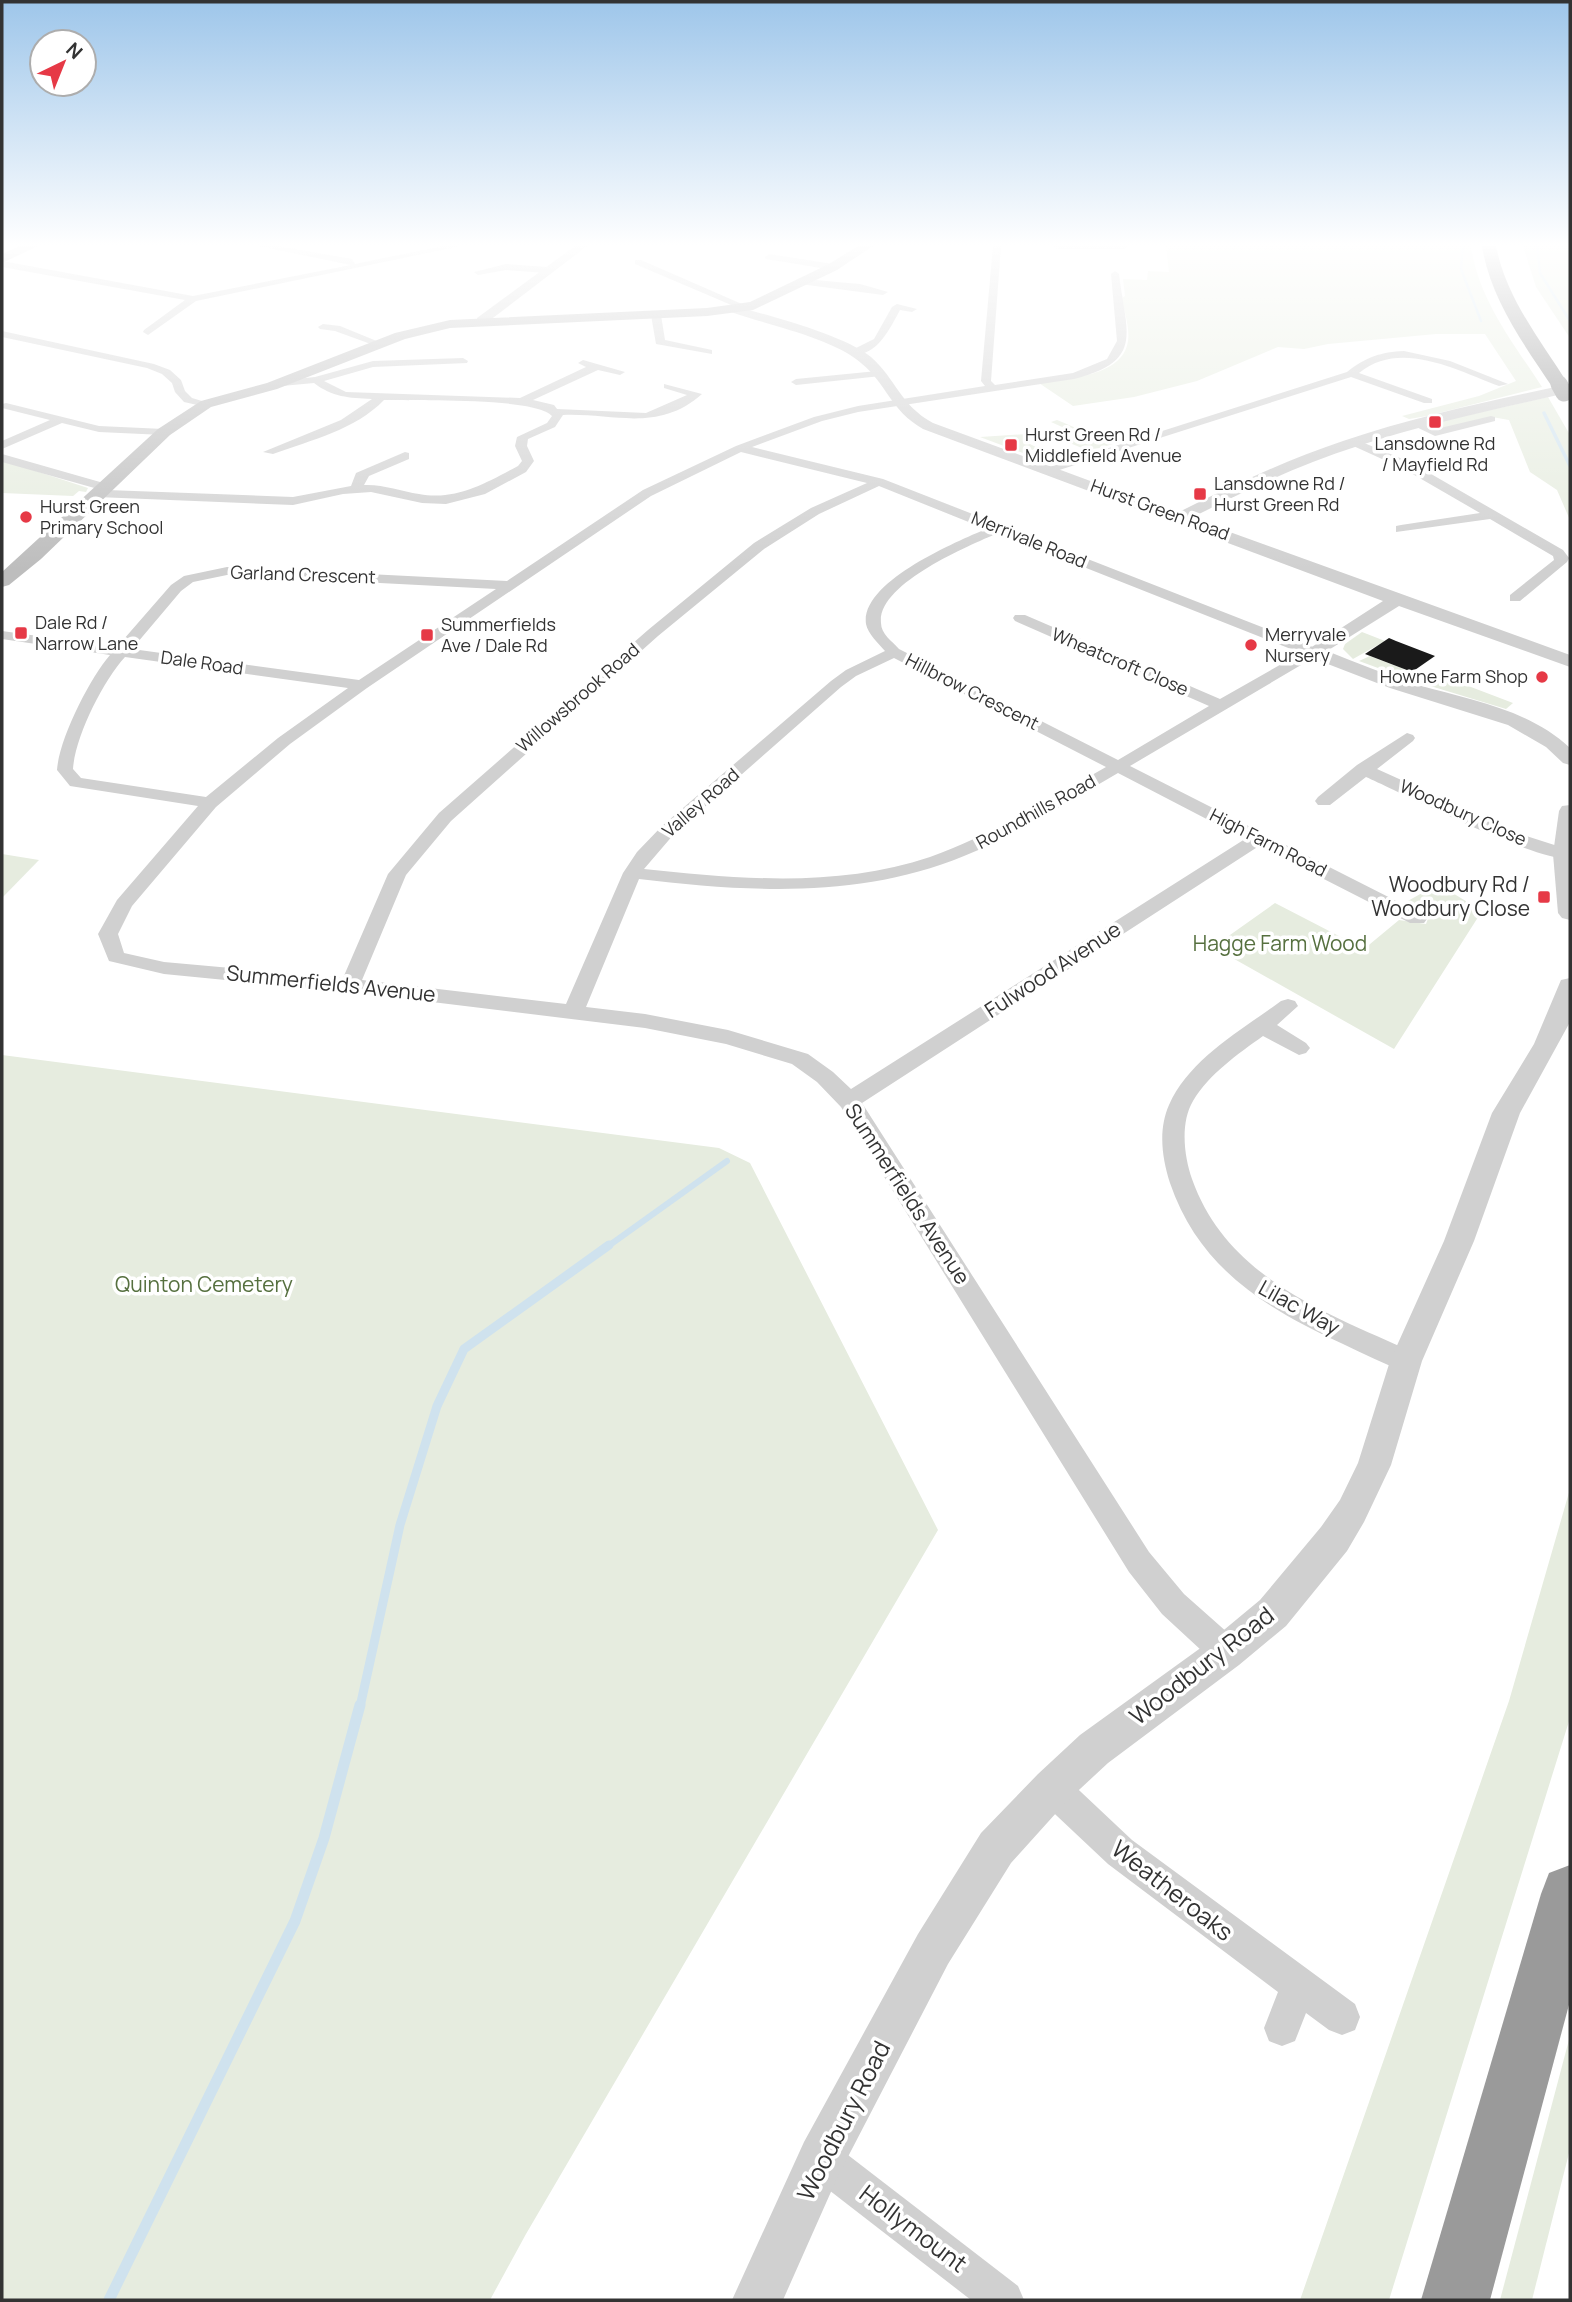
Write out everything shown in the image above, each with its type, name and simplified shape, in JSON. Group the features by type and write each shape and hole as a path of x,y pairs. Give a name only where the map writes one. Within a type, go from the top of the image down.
{"highway":[{"path":"1540,353 1562,392"},
{"path":"1455,2300 1570,1894"}],"main road":[{"path":"2,581 34,555 164,432 206,404 282,383 354,353"}],"street":[{"path":"92,353 150,366 177,382 180,393 188,400 206,404"},
{"path":"373,364 377,353"},
{"name":"Hurst Green Road","path":"855,353 865,360 877,374 904,412 920,422 1397,600 1570,661"},
{"path":"988,353 986,381 992,388"},
{"name":"Summerfields Avenue","path":"1120,353 1100,368 1074,376 858,409 818,419 740,447 648,493 362,685 284,741 210,803 124,904 108,934 116,957 164,968 574,1010 728,1037 800,1059 825,1077 849,1101 1139,1562 1173,1604 1226,1652"},
{"path":"1049,469 1351,374 1372,358 1419,355 1430,357 1503,384"},
{"path":"282,383 316,380 373,364 463,361"},
{"path":"583,363 620,372"},
{"path":"522,401 536,392 597,366"},
{"path":"796,383 877,374"},
{"path":"1351,374 1428,401"},
{"path":"316,380 328,389 345,395 522,401 543,404 557,412 584,411 625,417 647,415 697,394 668,386"},
{"path":"1179,517 1272,472 1353,442 1416,424 1562,392"},
{"path":"269,452 373,407 380,397"},
{"path":"437,410 462,400"},
{"path":"6,406 99,429 164,432"},
{"path":"398,407 412,411"},
{"path":"2,458 100,490 293,501 357,488 454,499 481,491 527,464 528,458 521,446 523,438 551,425 558,416 557,412"},
{"path":"2,445 63,419"},
{"path":"1416,424 1435,433 1491,419"},
{"path":"1353,442 1408,466 1550,548 1562,558 1515,598"},
{"name":"Merrivale Road","path":"740,447 879,482 1313,652"},
{"path":"357,488 360,476 365,472 411,457 391,450"},
{"name":"Willowsbrook Road","path":"350,985 397,874 445,817 653,633 759,546 815,511 879,482"},
{"path":"1401,529 1492,515"},
{"name":"Hillbrow Crescent","path":"998,528 954,548 908,575 874,607 872,619 876,632 894,652 1119,766"},
{"name":"Garland Crescent","path":"210,803 76,782 65,770 66,752 105,670 176,588 189,579 227,571 509,585"},
{"name":"Roundhills Road","path":"632,873 748,884 826,882 909,869 991,839 1313,652 1397,600"},
{"name":"Wheatcroft Close","path":"1020,618 1220,705"},
{"name":"Dale Road","path":"2,635 362,685"},
{"name":"Valley Road","path":"574,1010 632,873 643,856 668,830 836,684 851,673 894,652"},
{"path":"1313,652 1409,688 1499,712 1548,738 1570,759"},
{"name":"Woodbury Close","path":"1324,800 1407,738"},
{"name":"High Farm Road","path":"1119,766 1417,919"},
{"name":"Woodbury Close","path":"1363,769 1517,839 1564,854"},
{"path":"1570,811 1564,854 1570,913"},
{"name":"Fulwood Avenue","path":"849,1101 1257,839"},
{"name":"Woodbury Road","path":"757,2300 821,2159 933,1949 996,1848 1052,1788 1094,1749 1226,1652 1273,1613 1334,1539 1352,1511 1374,1465 1406,1361 1459,1241 1506,1113 1547,1044 1563,1011 1570,986"},
{"name":"Lilac Way","path":"1288,1006 1203,1073 1184,1097 1177,1112 1173,1150 1192,1213 1229,1261 1270,1296 1406,1361"},
{"path":"1262,1026 1299,1048"},
{"name":"Weatheroaks","path":"1052,1788 1120,1852 1298,1987 1342,2017"},
{"path":"1282,2028 1298,1987"},
{"name":"Hollymount","path":"821,2159 1004,2300"}],"green space":[{"path":"1124,353 1263,353 1197,381 1134,397 1073,406 1039,383 1092,374 1116,362"},
{"path":"1498,353 1520,353 1542,387 1427,416 1409,419 1402,416 1479,396 1516,381"},
{"path":"1548,397 1570,435 1570,520 1557,490 1530,472 1509,420 1492,417 1436,430 1424,425"},
{"path":"1057,420 1113,444 1089,451 1053,436 1059,434 1069,439 1080,435 1051,422"},
{"path":"1041,433 1059,441 1049,444 1034,438 1024,441 1038,448 1023,453 980,437"},
{"path":"2,460 88,488 86,492 79,491 73,496 2,493"},
{"path":"1362,632 1385,641 1353,659 1343,649 1345,644"},
{"path":"1370,656 1417,674 1408,679 1359,661"},
{"path":"1429,671 1513,703 1506,709 1414,681"},
{"path":"2,854 39,860 2,898"},
{"name":"Hagge Farm Wood","path":"1438,884 1482,911 1394,1049 1213,947 1275,903 1364,949 1399,920 1426,924 1429,916 1406,902"},
{"name":"Quinton Cemetery","path":"2,1055 719,1148 750,1163 938,1530 490,2300 2,2300"},
{"path":"1570,1489 1570,1718 1389,2300 1300,2300 1509,1701"},
{"path":"1570,2036 1570,2149 1532,2300 1500,2300"}],"building":[{"path":"1389,638 1435,656 1412,672 1365,654"}],"waterway":[{"path":"1544,413 1570,466"},
{"path":"607,1247 727,1161"},
{"path":"360,1707 400,1525 437,1406 464,1349 609,1245"},
{"path":"109,2300 295,1921 324,1838 360,1705"}],"place":[{"name":"Lansdowne Rd / Mayfield Rd","path":"1435,422"},
{"name":"Hurst Green Rd / Middlefield Avenue","path":"1011,445"},
{"name":"Lansdowne Rd / Hurst Green Rd","path":"1200,494"},
{"name":"Hurst Green Primary School","path":"26,517"},
{"name":"Dale Rd / Narrow Lane","path":"21,633"},
{"name":"Summerfields Ave / Dale Rd","path":"427,635"},
{"name":"Merryvale Nursery","path":"1251,645"},
{"name":"Howne Farm Shop","path":"1542,677"},
{"name":"Woodbury Rd / Woodbury Close","path":"1544,897"}]}
